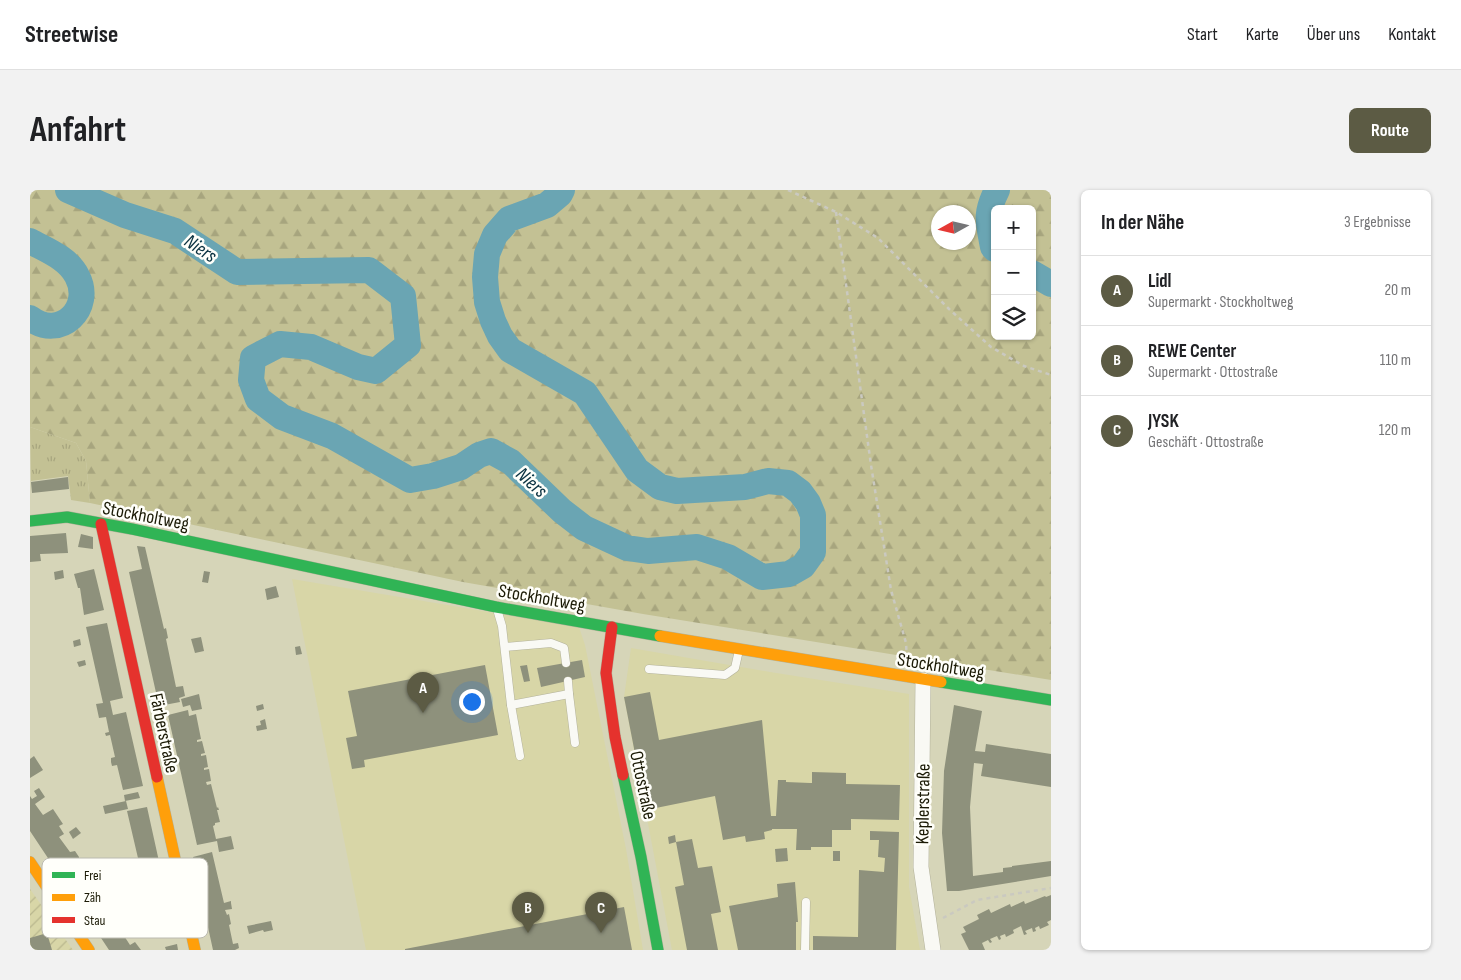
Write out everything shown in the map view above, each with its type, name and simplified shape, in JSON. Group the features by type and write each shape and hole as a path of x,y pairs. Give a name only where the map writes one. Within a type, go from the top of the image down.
{"main road":[{"name":"Stockholtweg","path":"30,521 67,517 496,607 738,650 1051,700"},
{"name":"Färberstraße","path":"101,524 175,858"},
{"name":"Ottostraße","path":"612,627 606,672 615,737 641,857 658,950"},
{"path":"31,864 42,880"},
{"path":"81,938 89,950"}],"street":[{"name":"Keplerstraße","path":"923,680 921,867 933,950"}],"lane":[{"path":"496,607 502,626 511,705 520,756"},
{"path":"505,647 551,643 564,648 566,663"},
{"path":"649,668 725,675 735,668 738,650"},
{"path":"568,681 575,742"},
{"path":"511,705 569,694"},
{"path":"805,950 806,902"}],"path":[{"path":"788,190 836,212 878,238 949,309 991,347 1024,366 1051,375"},
{"path":"836,212 885,553 892,590 906,643 907,677"},
{"path":"930,926 977,900 1051,888"}],"shaded area":[{"path":"292,579 579,627 585,645 626,849 643,950 366,950"},
{"path":"631,648 909,694 909,887 920,950 672,950 624,697"},
{"path":"30,889 42,906 42,938 65,938 73,950 30,950"}],"green space":[{"path":"30,190 1051,190 1051,680 643,614 463,582 90,503 86,461 76,443 30,427"},
{"path":"30,427 76,443 86,461 90,503 71,500 68,476 31,481"}],"building":[{"path":"68,477 69,489 32,493 31,482"},
{"path":"66,533 68,553 40,554 41,561 30,562 30,536"},
{"path":"81,534 93,537 93,549 78,547"},
{"path":"137,546 145,547 164,629 166,628 168,638 166,639 176,687 183,686 185,696 179,698 180,702 159,706 129,572 142,569"},
{"path":"94,569 104,610 84,615 80,588 78,588 74,574"},
{"path":"63,570 64,578 55,580 54,572"},
{"path":"204,571 210,572 208,583 202,582"},
{"path":"276,586 279,597 267,600 265,589"},
{"path":"107,623 123,698 110,701 113,715 126,712 143,786 123,790 117,765 112,766 111,762 111,758 115,757 110,735 106,736 105,733 109,732 106,717 99,718 96,704 103,703 86,627"},
{"path":"201,637 204,651 195,653 191,639"},
{"path":"80,639 81,645 74,647 73,641"},
{"path":"300,646 302,654 296,655 295,647"},
{"path":"85,660 86,665 79,667 77,662"},
{"path":"582,660 585,677 541,687 537,668"},
{"path":"485,665 498,735 364,760 365,767 352,769 346,738 357,736 348,691"},
{"path":"527,665 530,681 524,682 520,666"},
{"path":"650,692 659,740 762,720 771,816 776,816 778,780 812,783 812,772 846,773 846,784 900,785 899,820 851,819 851,830 832,830 832,847 811,847 811,850 796,850 797,829 772,829 764,832 765,839 746,842 745,836 723,840 715,796 646,810 624,697"},
{"path":"199,694 202,709 192,711 190,705 183,707 181,699"},
{"path":"263,704 264,709 257,711 256,706"},
{"path":"954,705 982,711 975,751 985,752 986,744 1051,754 1051,787 981,776 983,764 974,763 970,807 973,876 1003,872 1003,868 1012,866 1051,861 1051,876 959,891 947,891 942,833 944,771"},
{"path":"188,710 189,716 196,714 201,739 197,740 197,742 202,741 205,753 201,754 201,756 206,755 208,767 204,768 204,770 209,769 211,781 206,782 207,785 211,784 219,810 217,810 220,822 215,823 213,826 216,839 231,836 234,849 219,852 217,841 197,845 168,715"},
{"path":"265,719 267,729 257,731 256,726 261,725 260,721"},
{"path":"34,756 43,770 30,778 30,759"},
{"path":"39,788 45,797 35,804 43,815 53,809 63,824 59,826 64,834 59,837 70,852 75,851 79,858 48,858 30,831 30,796 32,799 37,796 34,791"},
{"path":"138,792 140,798 125,801 124,795"},
{"path":"126,801 128,809 105,814 103,806"},
{"path":"147,807 158,858 138,858 127,811"},
{"path":"76,827 81,833 73,839 69,832"},
{"path":"870,831 899,832 896,950 813,950 813,936 858,937 859,870 884,872 885,858 878,857 879,840 870,840"},
{"path":"675,835 676,842 669,844 668,837"},
{"path":"692,839 698,868 712,866 721,912 711,914 718,950 687,950 675,887 684,885 676,842"},
{"path":"787,848 788,861 776,862 775,849"},
{"path":"833,851 840,851 840,861 833,861"},
{"path":"212,852 224,903 231,901 232,909 225,910 227,915 229,914 233,944 238,943 239,948 235,950 213,950 208,927 208,858 193,857"},
{"path":"795,882 798,922 796,922 796,950 738,950 729,906 778,897 777,884"},
{"path":"1051,895 1051,920 1047,922 1049,925 1040,929 1039,926 1033,932 1032,928 1025,931 1027,934 1024,935 1021,926 1013,930 1014,933 1006,937 1005,934 1000,936 1001,939 999,940 997,936 990,939 992,942 990,943 988,940 982,943 985,950 969,950 961,934 966,932 963,927 979,919 977,915 989,909 991,913 1010,904 1011,907 1024,901 1025,904"},
{"path":"624,907 632,950 405,950 405,949"},
{"path":"271,921 273,930 264,932 263,930 249,934 247,926"},
{"path":"42,934 42,938 48,938 52,950 30,950 30,938"},
{"path":"101,938 125,938 130,945 135,942 141,950 109,950"},
{"path":"177,944 178,950 166,950 165,947"}],"waterway":[{"name":"Niers","path":"68,190 125,215 175,231 237,272 369,270 403,296 408,345 376,371 358,367 311,347 280,344 253,358 251,380 258,399 282,417 332,436 410,480 433,476 461,467 479,455 491,451 511,462 562,511 584,528 627,548 648,551 697,547 728,557 762,577 789,574 803,566 813,552 813,515 808,503 800,492 788,483 768,481 745,487 677,491 660,487 637,470 585,393 510,350 500,336 487,302 485,277 487,254 495,235 509,219 547,205 562,190"},
{"name":"Niers","path":"991,205 997,190"},
{"name":"Niers","path":"991,205 989,218 991,236"},
{"name":"Niers","path":"30,241 68,264 77,276 81,288 81,299 78,309 71,318 63,323 52,326 41,324 30,318"},
{"name":"Niers","path":"1036,275 1051,284"}],"traffic: fast":[{"path":"30,521 67,517 132,529 496,607 660,636"},
{"path":"941,682 1051,700"},
{"path":"623,775 641,857 658,950"}],"traffic: slow":[{"path":"660,636 941,682"},
{"path":"157,777 175,858"},
{"path":"30,862 42,880"},
{"path":"81,938 89,950"},
{"path":"192,938 195,950"}],"traffic: jam":[{"path":"101,524 157,777"},
{"path":"612,627 606,673 615,737 623,775"}],"place":[{"name":"Lidl","path":"423,713"},
{"name":"REWE Center","path":"528,933"},
{"name":"JYSK","path":"601,933"}]}
